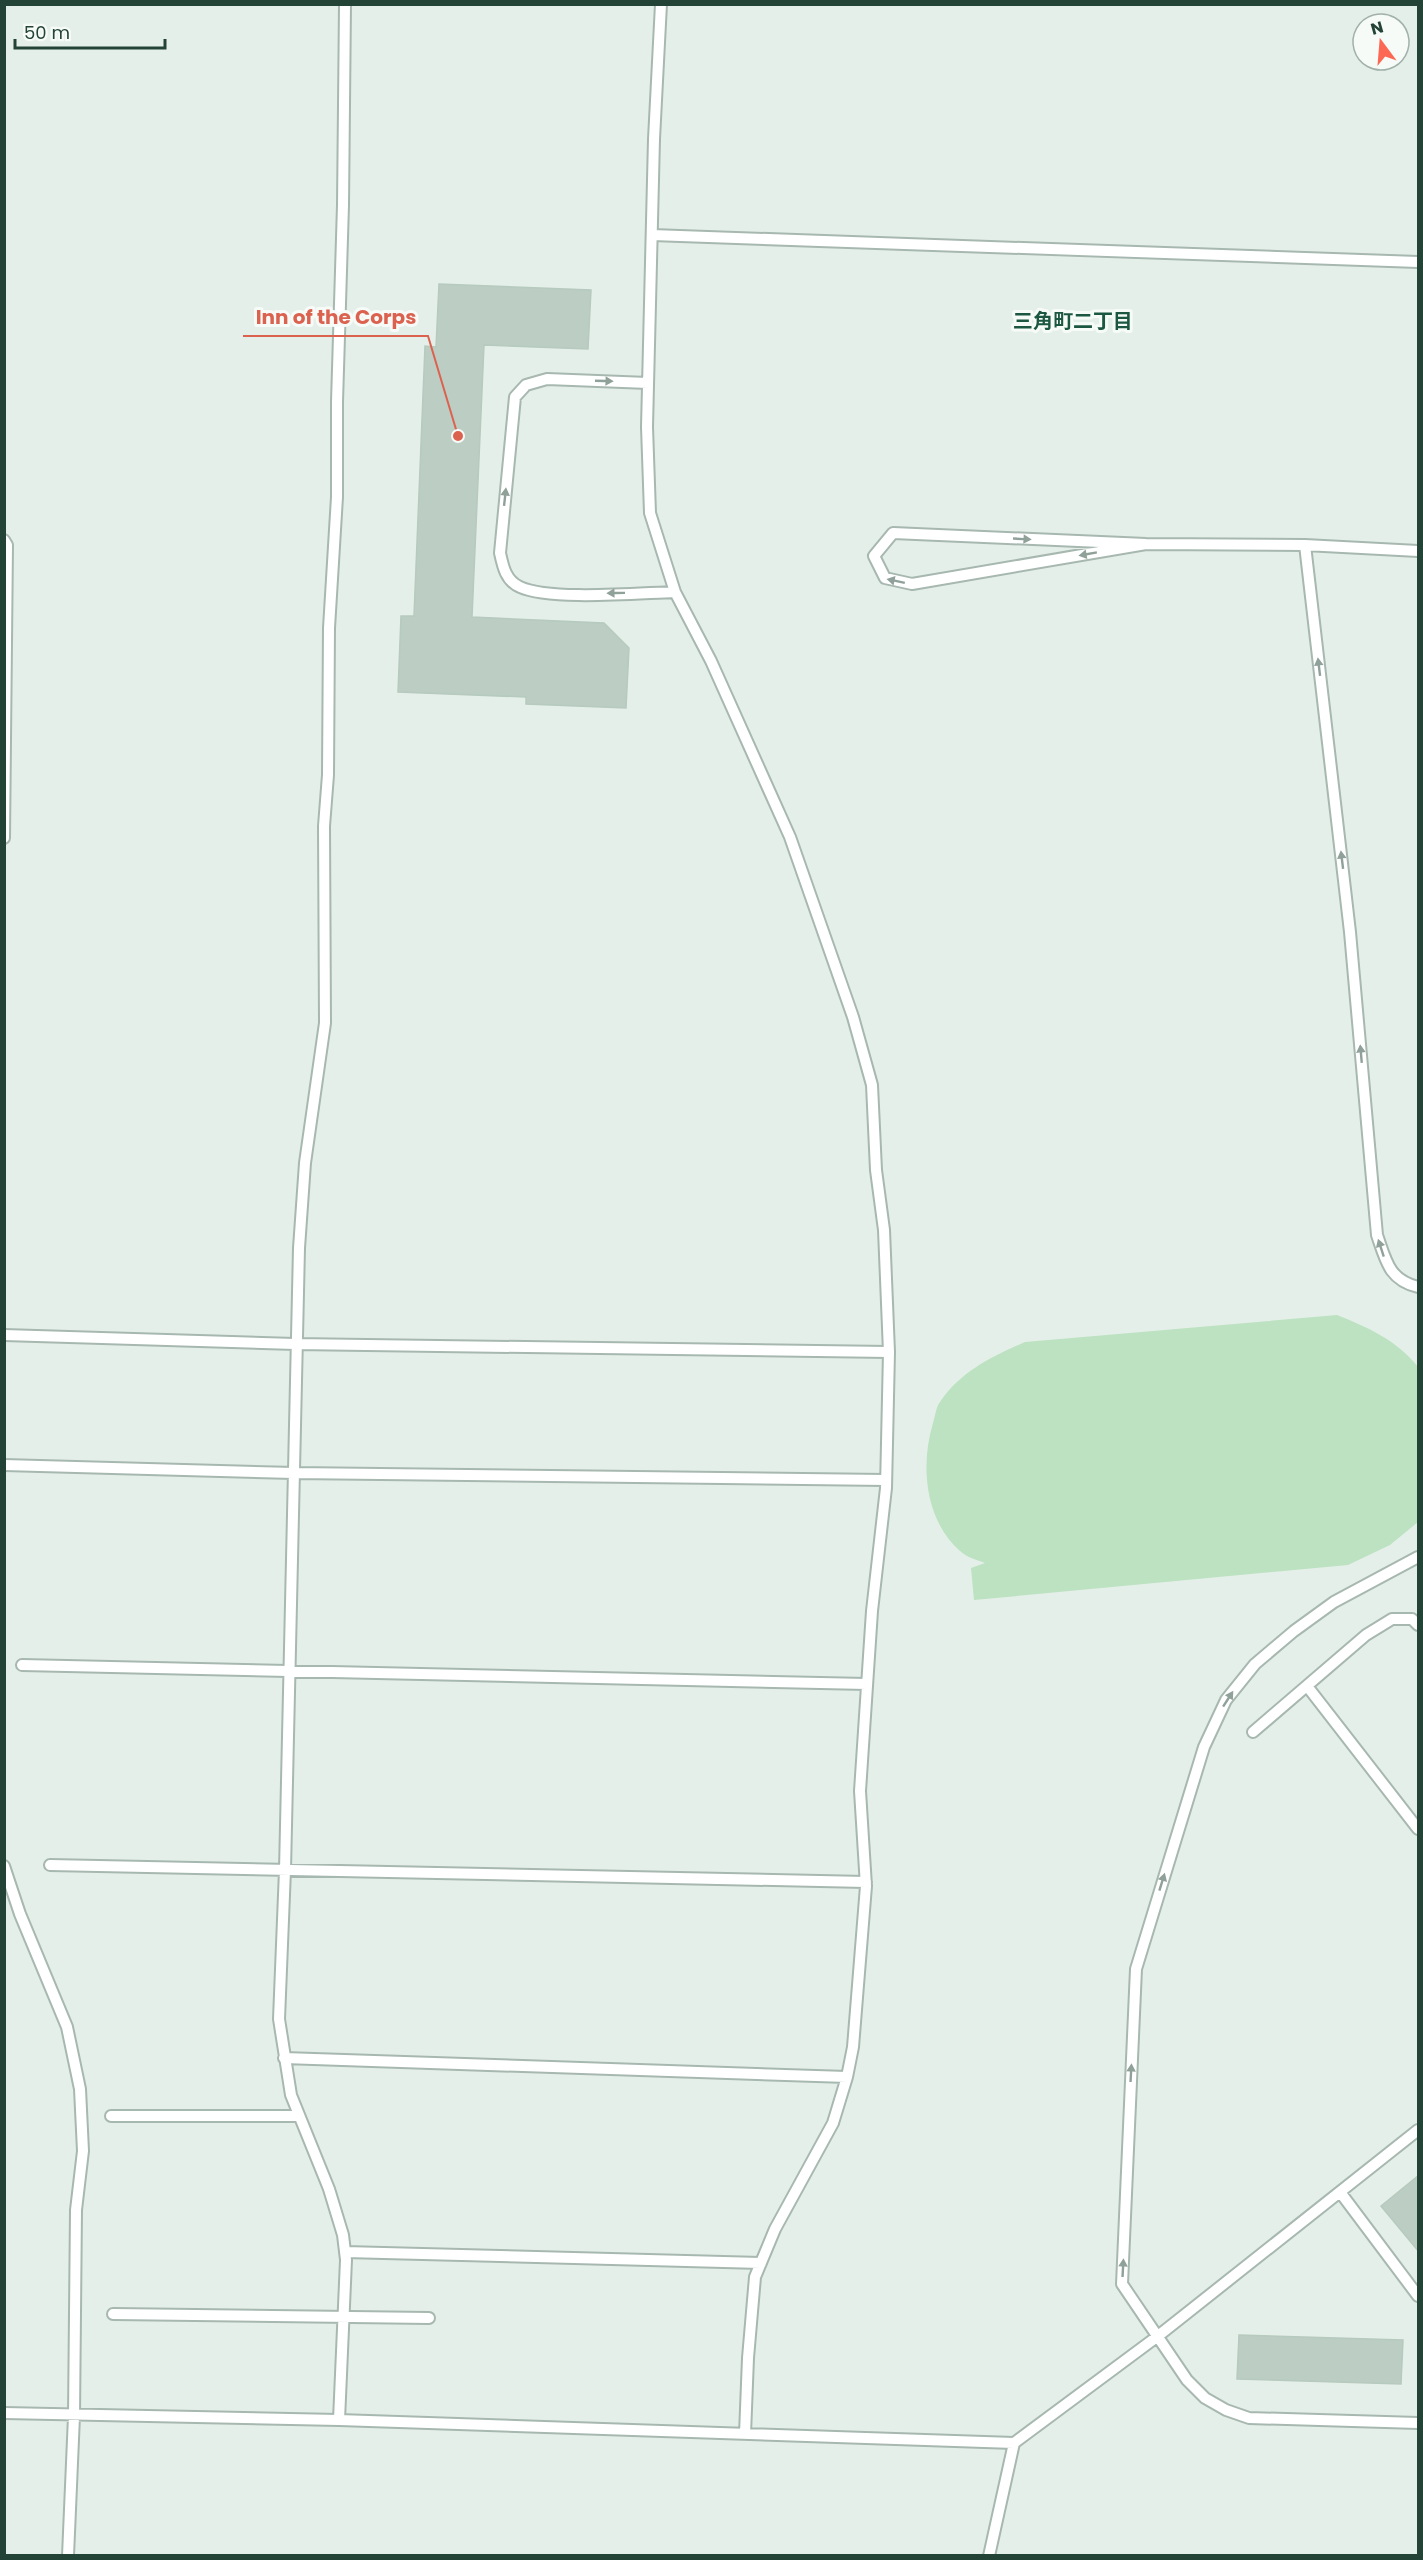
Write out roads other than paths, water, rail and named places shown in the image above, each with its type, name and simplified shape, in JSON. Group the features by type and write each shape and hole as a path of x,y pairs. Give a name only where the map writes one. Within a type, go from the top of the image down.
{"lane":[{"path":"339,2420 344,2318 343,2235 329,2189 298,2116 284,2058 279,2019 285,1870 296,1344 305,1163 325,1023 324,826 328,775 329,628 337,497 337,402 344,205 345,4"},
{"path":"661,4 647,427 650,513 675,592 711,661 790,837 842,984 870,1075 876,1170 884,1230 889,1352 886,1480 872,1611 860,1791 866,1882 853,2047 847,2077 832,2123 775,2229 755,2277 745,2434"},
{"path":"652,235 1419,262"},
{"path":"648,383 547,379 526,385 515,397 500,553 505,573 520,587 548,594 675,592"},
{"path":"1146,544 912,584 885,578 874,556 894,533 1146,544 1305,545 1419,551"},
{"path":"4,540 7,545 8,620 4,838"},
{"path":"1305,545 1350,932 1377,1235 1387,1267 1403,1284 1419,1287"},
{"path":"4,1335 296,1344 889,1352"},
{"path":"4,1465 294,1473 886,1480"},
{"path":"1419,1557 1334,1602 1255,1664 1226,1700 1204,1747 1136,1969 1122,2284 1187,2380 1205,2398 1226,2410 1250,2418 1419,2423"},
{"path":"1253,1732 1366,1635 1392,1619 1412,1619 1419,1625"},
{"path":"22,1665 867,1684"},
{"path":"1307,1686 1419,1829"},
{"path":"50,1865 866,1882"},
{"path":"4,1866 20,1914 67,2027 80,2089 83,2151 76,2210 74,2416 68,2556"},
{"path":"284,2058 847,2077"},
{"path":"111,2116 298,2116"},
{"path":"4,2413 339,2420 1014,2443 1158,2336 1419,2130"},
{"path":"1340,2192 1419,2295"},
{"path":"345,2252 761,2262"},
{"path":"113,2314 429,2318"},
{"path":"989,2556 1014,2443"}],"place":[{"name":"Inn of the Corps","path":"458,436"}],"district":[{"name":"三角町二丁目","path":"1073,321"}]}
